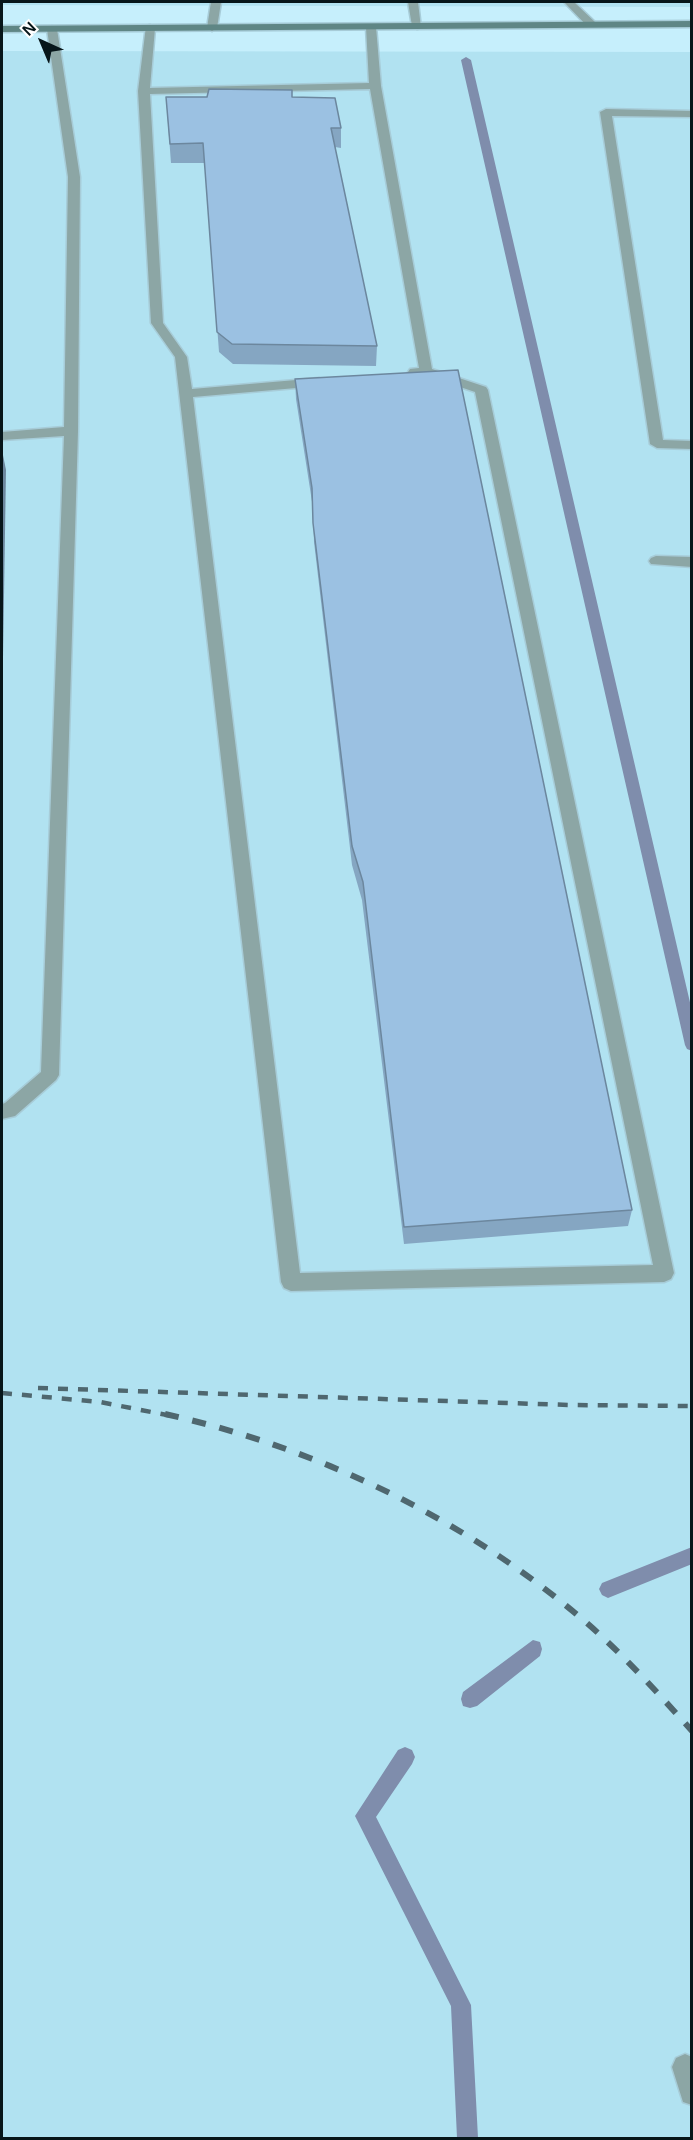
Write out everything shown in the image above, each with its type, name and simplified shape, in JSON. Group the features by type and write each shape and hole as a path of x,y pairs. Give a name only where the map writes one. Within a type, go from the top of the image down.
{"street":[{"path":"2,29 692,24"}],"lane":[{"path":"212,28 216,2"},
{"path":"414,2 417,26"},
{"path":"569,2 592,25"},
{"path":"371,27 375,86 426,371"},
{"path":"150,28 144,91 157,323 181,357 291,1282 664,1273 481,390 426,371 404,374"},
{"path":"2,1111 9,1111 50,1075 71,431 74,177 52,29"},
{"path":"144,91 375,86"},
{"path":"692,114 606,112 657,444 692,445"},
{"path":"186,394 335,380"},
{"path":"2,436 71,431"},
{"path":"656,561 692,562"},
{"path":"685,2067 692,2093"}],"shaded area":[{"path":"2,2 692,2 691,7 2,5"},
{"path":"2,51 691,52 691,2138 2,2138"}],"building":[{"path":"209,89 292,90 292,97 335,98 341,128 331,128 377,346 232,344 217,332 203,143 170,144 166,97 207,97"},
{"path":"458,370 632,1210 404,1227 363,882 352,846 313,523 312,488 295,379"}],"waterway":[{"path":"473,2 474,6"},
{"path":"466,60 692,1045"},
{"path":"608,1589 692,1555"},
{"path":"470,1699 533,1649"},
{"path":"405,1757 365,1816 461,2005 468,2138"}],"railway":[{"path":"38,1388 570,1405 692,1406"},
{"path":"2,1393 100,1402 172,1416"},
{"path":"165,1414 222,1428 332,1467 437,1518 487,1548 535,1582 596,1631 692,1731"}]}
